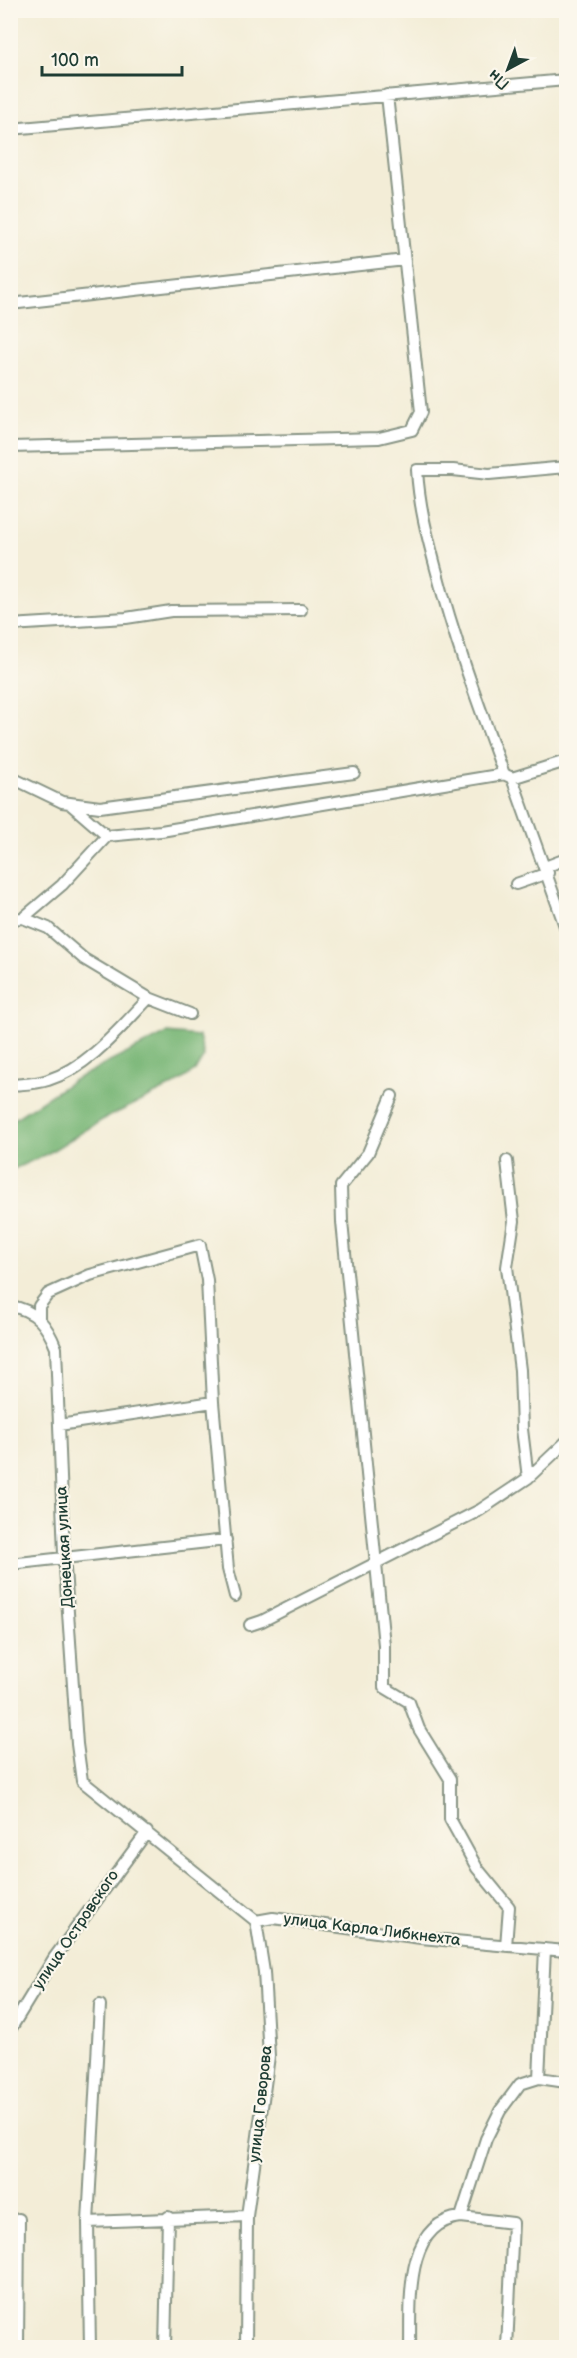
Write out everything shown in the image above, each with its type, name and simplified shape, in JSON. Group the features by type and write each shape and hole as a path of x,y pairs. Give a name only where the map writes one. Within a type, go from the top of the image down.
{"street":[{"path":"10,129 567,80"},
{"path":"10,447 379,438 412,430 421,412 387,95"},
{"path":"10,304 405,261"},
{"path":"567,467 489,474 453,470 417,470 419,505 443,596 475,697 546,870 567,929"},
{"path":"10,625 126,618 171,611 301,610"},
{"path":"23,918 62,885 107,836 161,831 508,776 567,761"},
{"path":"10,777 62,802 100,807 354,773"},
{"path":"69,803 107,836"},
{"path":"516,884 567,859"},
{"path":"10,919 23,918 48,928 84,959 149,998 190,1014"},
{"path":"10,1085 47,1081 75,1067 104,1044 149,998"},
{"path":"392,1096 368,1153 341,1186 342,1222 370,1523 384,1645 384,1687 409,1702 419,1728 450,1779 450,1819 477,1868 509,1907 506,1946"},
{"path":"507,1161 514,1221 507,1267 520,1370 522,1430 528,1478"},
{"path":"39,1318 39,1306 48,1294 90,1275 200,1245 207,1280 213,1402 225,1540 228,1569 235,1596"},
{"path":"10,1306 23,1308 39,1318"},
{"name":"Донецкая улица","path":"39,1318 49,1330 56,1348 64,1557 77,1744 82,1781 147,1832"},
{"path":"59,1425 213,1402"},
{"path":"250,1625 262,1622 480,1509 528,1478 567,1442"},
{"path":"10,1564 225,1540"},
{"path":"147,1832 256,1921"},
{"name":"улица Островского","path":"10,2030 54,1958 147,1832"},
{"name":"улица Карла Либкнехта","path":"256,1921 273,1917 421,1938 567,1951"},
{"name":"улица Говорова","path":"246,2348 247,2216 269,2056 264,1972 256,1921"},
{"path":"539,2078 545,1949"},
{"path":"90,2348 89,2222 100,2005"},
{"path":"461,2217 486,2139 500,2111 520,2084 539,2078 567,2082"},
{"path":"89,2222 168,2217 247,2216"},
{"path":"165,2348 168,2217"},
{"path":"410,2348 411,2299 416,2255 433,2228 454,2217 513,2223 507,2348"},
{"path":"18,2348 19,2219"}],"green space":[{"path":"167,1033 199,1036 204,1056 195,1071 174,1085 102,1120 47,1154 11,1170 11,1121 74,1080"}]}
